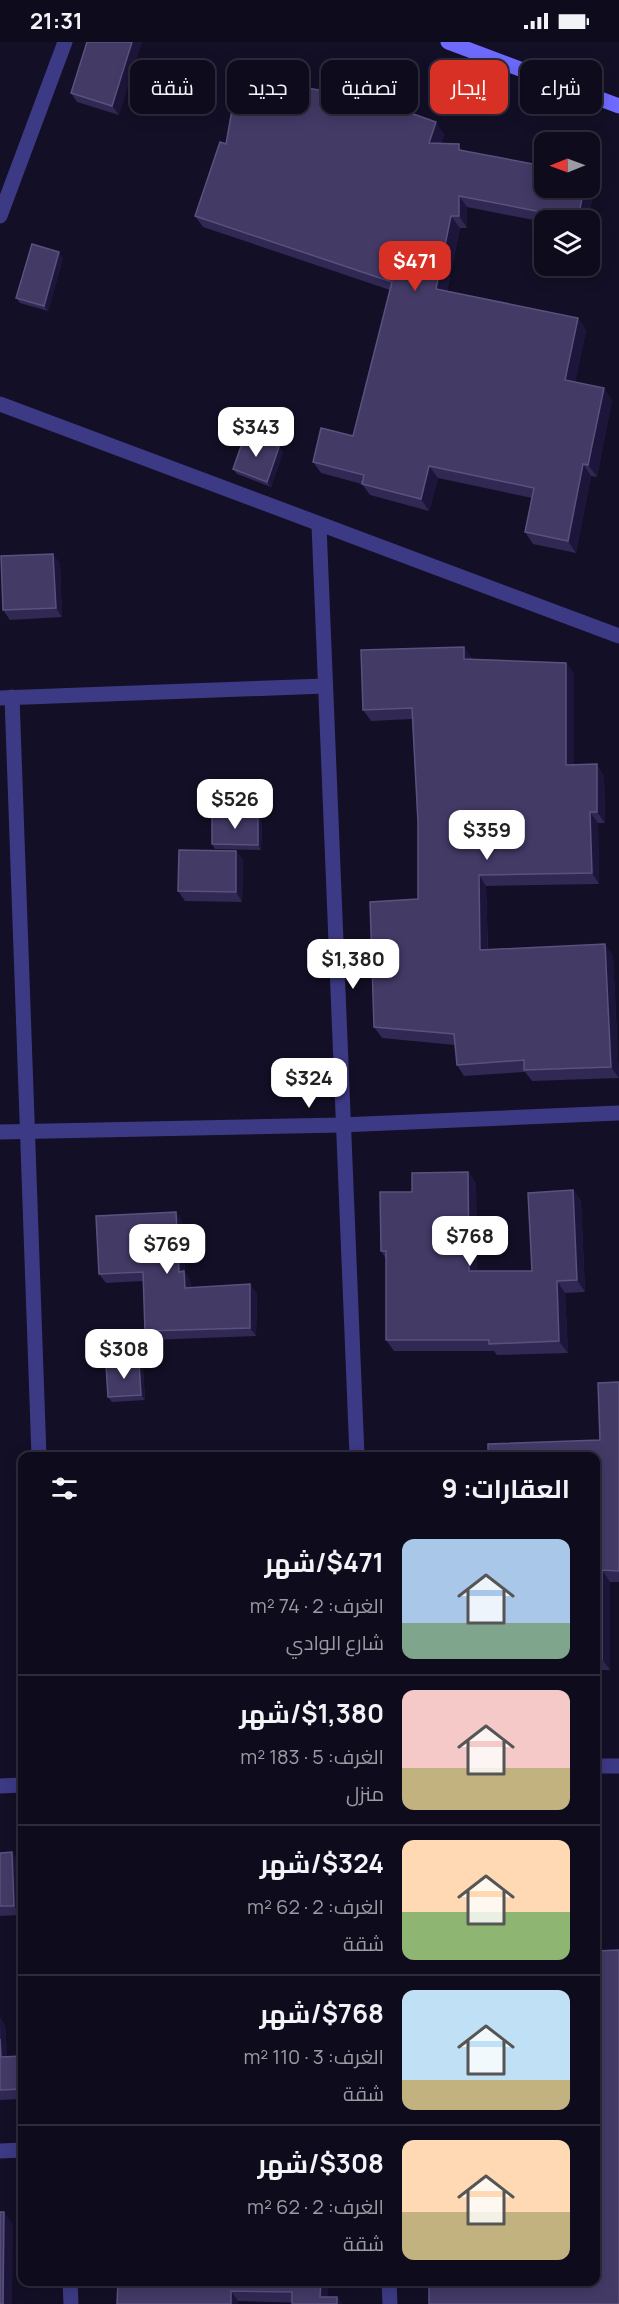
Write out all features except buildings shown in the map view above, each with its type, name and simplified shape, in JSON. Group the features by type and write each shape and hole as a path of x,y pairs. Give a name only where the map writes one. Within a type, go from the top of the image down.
{"main road":[{"path":"448,42 619,106"}],"street":[{"path":"0,216 65,42"},
{"path":"0,404 619,636"},
{"path":"319,525 341,1125 357,1452"},
{"path":"39,1452 28,1130 6,698 325,686"},
{"path":"0,1132 341,1125 619,1113"},
{"path":"600,1766 619,1766"},
{"path":"0,1786 18,1785"},
{"path":"0,2151 18,2150"},
{"path":"70,2286 71,2304"},
{"path":"389,2286 390,2304"}]}
